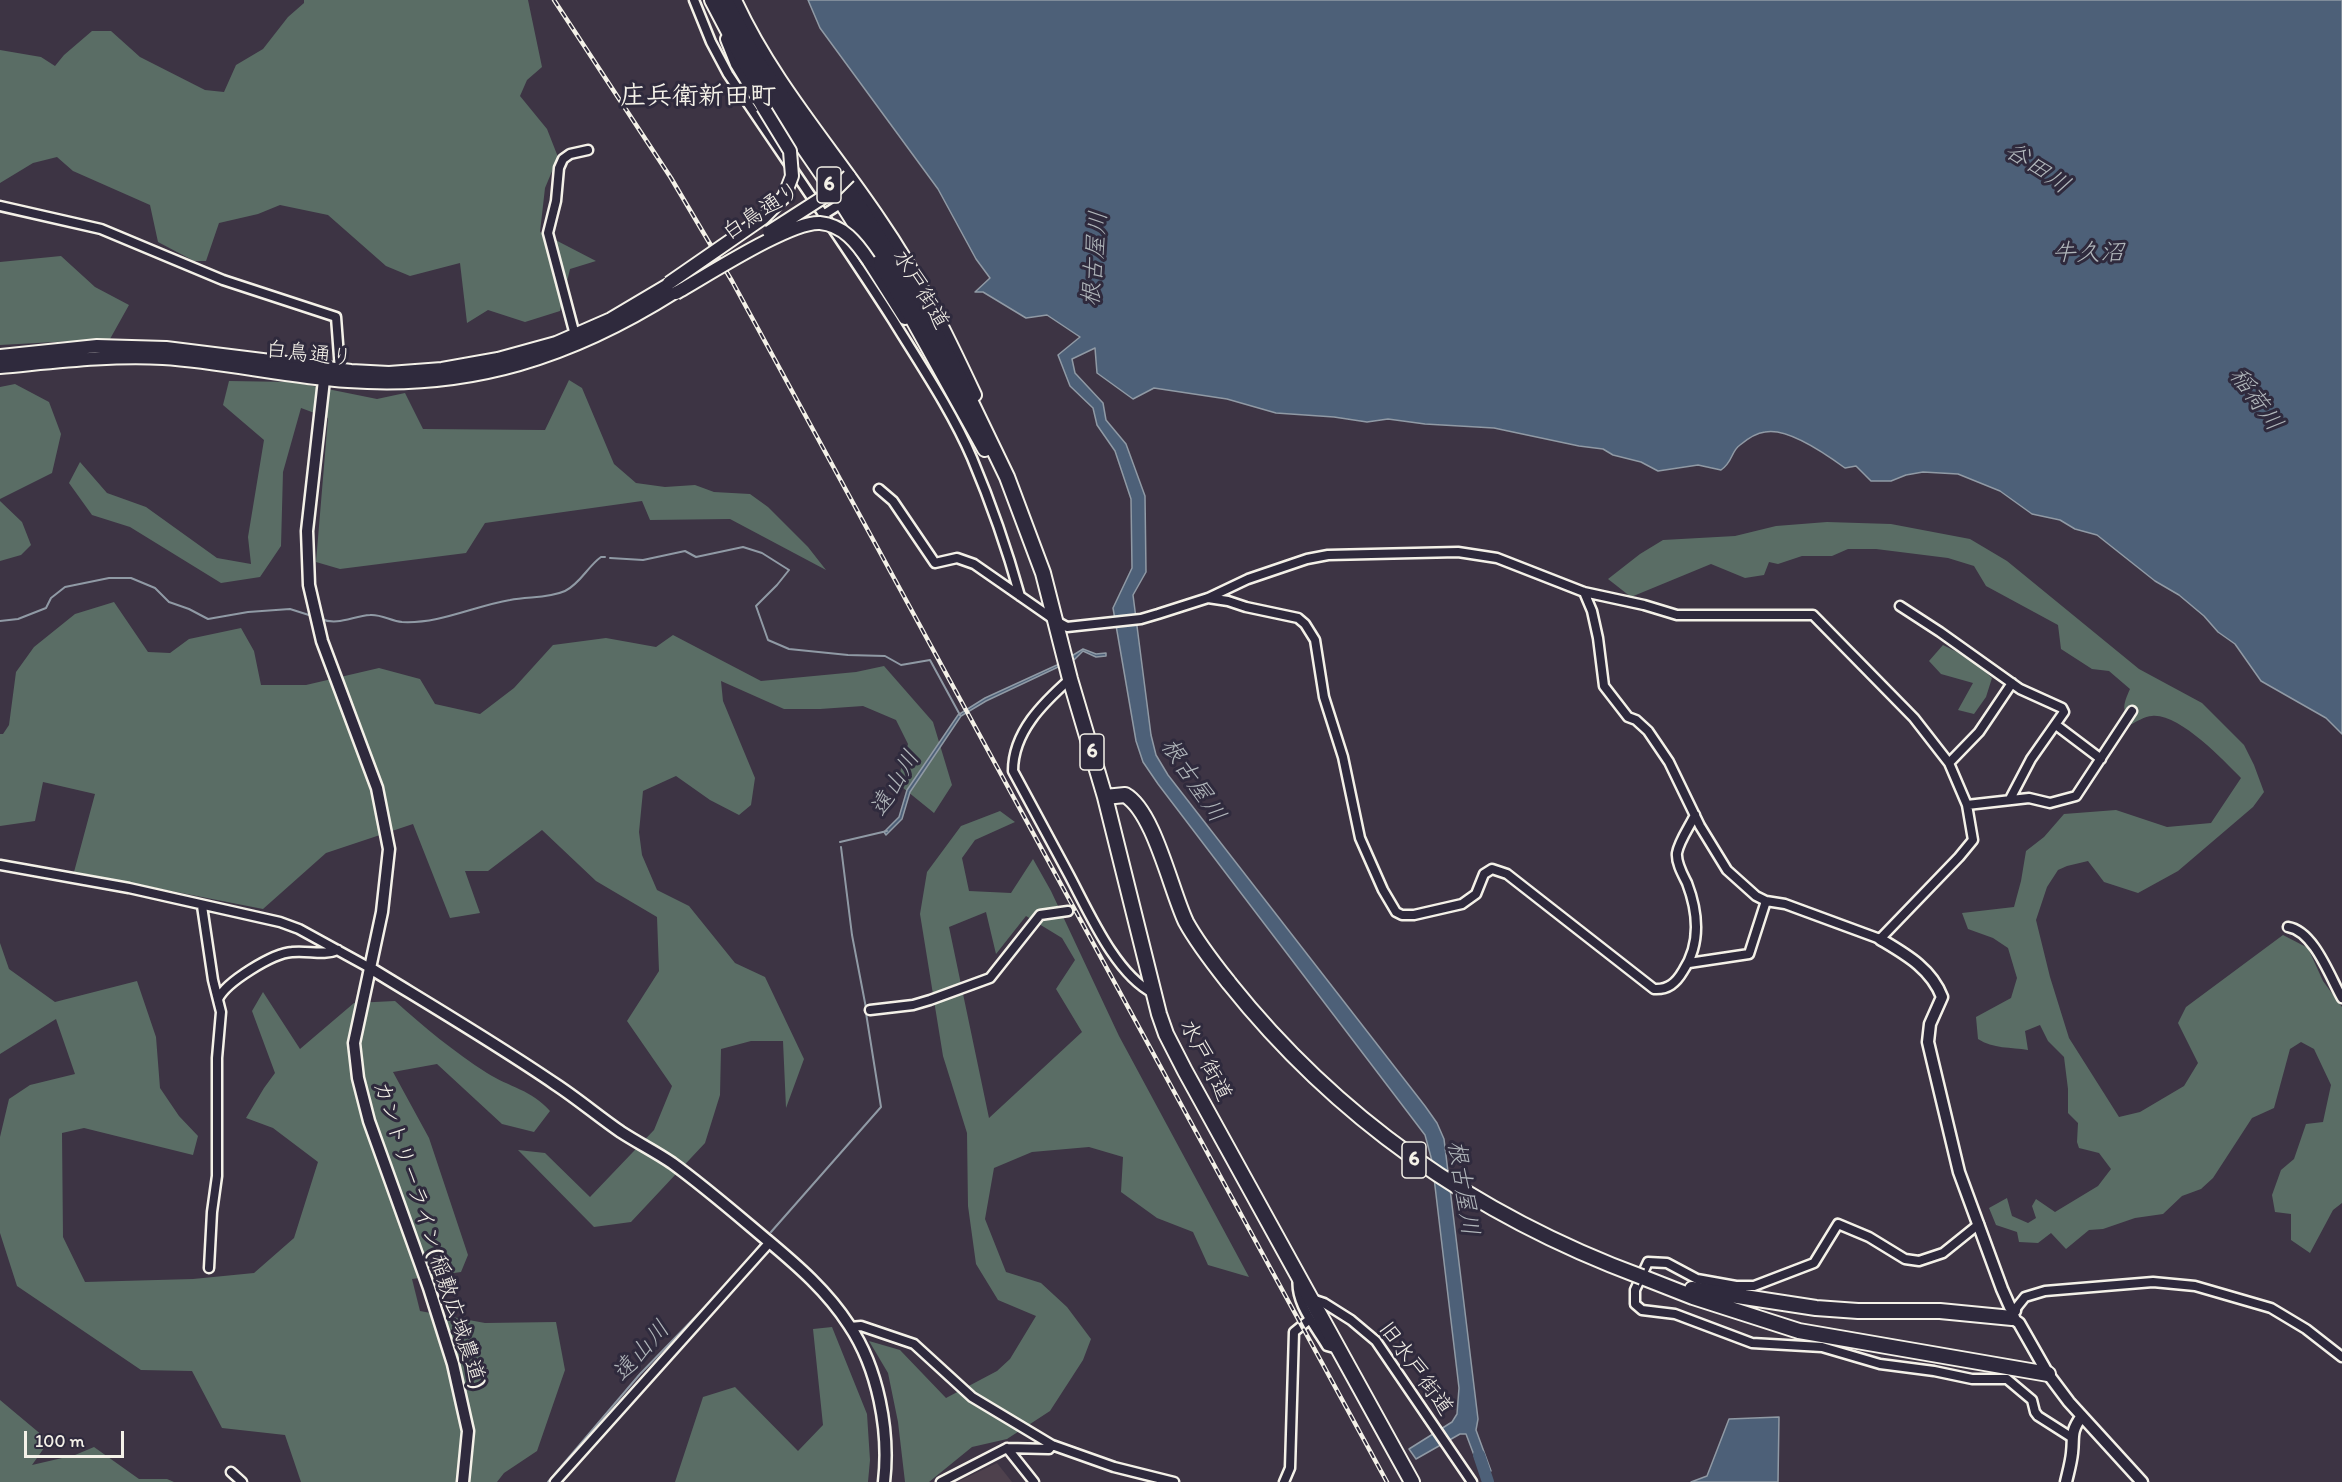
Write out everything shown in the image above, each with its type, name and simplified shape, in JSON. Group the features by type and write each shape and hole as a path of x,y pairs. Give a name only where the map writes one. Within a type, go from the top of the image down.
{"highway":[{"name":"水戸街道","path":"711,0 760,86 847,200 911,290 990,448 1043,573 1070,679 1105,797 1166,1034 1412,1482"},
{"name":"水戸街道","path":"725,0 754,57 847,200 944,372 990,448"},
{"name":"6","path":"1105,797 1125,795 1138,807 1159,850 1187,924 1229,983 1256,1016 1302,1065 1356,1114 1403,1152 1502,1215 1567,1248 1666,1285"},
{"path":"1666,1285 1816,1308 2014,1314"},
{"path":"1666,1285 1693,1297 1799,1331 2048,1374"}],"main road":[{"path":"673,288 763,218 784,197 792,176 790,151 737,64 711,0"},
{"path":"735,0 760,52 902,254 939,316 988,425 990,448"},
{"name":"白鳥通り","path":"0,356 97,346 166,348 368,382 412,382 501,370 535,360 615,328 673,288 836,189 849,176"},
{"path":"673,288 801,225 820,223 838,229 854,241 932,359 944,372"},
{"name":"白鳥通り","path":"0,367 97,357 164,358 325,374 340,370 389,373 468,366 534,350 654,300"}],"street":[{"path":"694,0 711,42 729,74 910,349 972,458 1005,544 1020,596"},
{"path":"574,335 548,233 556,201 559,168 563,159 570,154 588,150"},
{"path":"823,215 847,200"},
{"path":"0,206 101,229 223,280 336,317 340,370"},
{"name":"カントリーライン(稲敷広域農道)","path":"325,374 306,545 312,603 322,641 378,788 389,849 382,912 354,1043 358,1078 369,1121 429,1288 453,1364 468,1431 463,1482"},
{"path":"972,458 990,448"},
{"path":"879,489 893,501 935,563 957,558 965,560 1067,627 1142,619 1208,598 1248,579 1307,559 1328,555 1458,552 1497,558 1584,592 1644,604 1677,615 1814,615 1914,718 1949,763 1966,805 1973,840 1880,939"},
{"path":"1584,592 1592,611 1598,638 1604,686 1628,717 1636,720 1648,731 1669,762 1695,816 1726,870 1744,887 1766,901 1785,904 1880,939 1909,957 1925,970 1938,986 1942,997 1930,1024 1928,1042 1959,1172 2005,1295 2048,1374 2081,1417 2142,1482"},
{"path":"1208,598 1298,618 1305,624 1315,640 1324,697 1343,758 1360,838 1383,890 1396,912 1402,915 1414,915 1462,904 1476,894 1484,874 1492,869 1507,874 1654,989 1663,990 1672,984 1689,963 1696,938 1697,921 1692,896 1677,853 1695,816"},
{"path":"1900,606 2012,683 2062,708 2064,712 2031,759 2010,799"},
{"path":"1070,679 1026,725 1015,750 1013,771 1110,950 1145,989 1154,993"},
{"path":"1949,763 1979,732 2012,683"},
{"path":"1966,805 2029,798 2050,803 2076,796 2132,711"},
{"path":"2056,725 2101,759"},
{"path":"0,865 129,888 280,922 299,929 370,968 495,1044 620,1131 670,1162 808,1275 831,1300 850,1327 868,1365 881,1409 885,1434 884,1482"},
{"path":"1689,963 1749,954 1766,901"},
{"path":"202,906 213,980 221,1012 217,1058 217,1176 212,1212 209,1268"},
{"path":"870,1010 913,1005 990,978 1040,915 1068,910"},
{"path":"2288,927 2302,933 2316,947 2342,998"},
{"path":"218,999 222,991 232,982 288,952 328,954 338,950"},
{"path":"1979,1224 1943,1253 1920,1261 1905,1259 1869,1237 1838,1224 1814,1263 1755,1286 1736,1286 1697,1279 1667,1263 1648,1262 1635,1290 1635,1304 1642,1310 1675,1314 1752,1343 1822,1347 1880,1364 1972,1379 2007,1379 2032,1400 2038,1416 2071,1437"},
{"path":"555,1482 770,1242"},
{"path":"1299,1278 1296,1289 1310,1319 1327,1346 1338,1349"},
{"path":"2014,1314 2025,1297 2045,1291 2153,1282 2196,1286 2271,1308 2306,1329 2342,1357"},
{"name":"旧水戸街道","path":"1310,1299 1324,1303 1368,1332 1388,1356 1472,1482"},
{"path":"1284,1482 1290,1468 1294,1332 1310,1319"},
{"path":"850,1327 861,1326 914,1344 972,1397 1052,1444 1114,1467 1173,1482"},
{"path":"2066,1482 2072,1453 2073,1428 2081,1417"},
{"path":"941,1482 1007,1448 1049,1449 1052,1444"},
{"path":"1007,1448 1034,1482"},
{"path":"231,1472 242,1482"}],"shaded area":[{"path":"997,1463 1012,1482 957,1482"}],"green space":[{"path":"304,0 528,0 542,67 527,80 520,96 547,129 558,157 545,188 540,232 596,261 570,269 560,311 525,322 488,310 467,323 460,263 410,276 386,266 328,215 280,205 258,214 219,223 206,261 194,261 158,242 150,205 73,171 57,157 33,163 0,183 0,50 41,57 55,66 64,55 92,31 111,31 140,57 205,90 224,92 236,65 263,49 288,17 304,3"},
{"path":"61,256 95,287 129,305 110,339 0,345 0,262"},
{"path":"569,380 582,388 614,464 636,483 665,487 695,485 714,492 750,494 768,507 808,547 826,570 730,519 650,520 642,501 485,523 466,553 340,569 316,562 328,418 301,408 283,472 281,546 260,577 221,583 130,527 92,515 69,483 80,462 107,493 146,507 217,558 251,564 248,537 264,440 223,405 229,381 293,382 377,399 405,393 423,429 545,430"},
{"path":"15,384 49,402 61,434 52,473 0,499 0,387"},
{"path":"0,501 22,522 31,545 21,555 0,561"},
{"path":"1827,522 1891,524 1970,539 2007,561 2139,669 2202,703 2244,745 2264,792 2253,807 2178,871 2138,893 2104,882 2088,861 2067,866 2058,870 2047,887 2036,920 2050,977 2069,1038 2119,1117 2140,1112 2184,1086 2198,1063 2178,1023 2186,1007 2283,935 2308,948 2323,981 2342,1007 2342,1203 2333,1210 2310,1253 2291,1240 2291,1214 2275,1212 2272,1195 2281,1170 2294,1159 2306,1124 2323,1122 2331,1085 2314,1049 2301,1042 2290,1049 2274,1108 2252,1118 2213,1178 2201,1189 2182,1196 2163,1214 2135,1218 2103,1229 2089,1230 2066,1249 2051,1233 2038,1243 2019,1242 2017,1232 1996,1225 1989,1208 2007,1198 2012,1216 2028,1223 2036,1218 2032,1206 2036,1199 2055,1212 2098,1186 2111,1169 2099,1153 2079,1148 2078,1123 2068,1113 2064,1057 2048,1041 2040,1025 2025,1031 2028,1050 1996,1046 1978,1039 1976,1017 2011,998 2017,978 2008,948 1993,938 1968,929 1962,913 2014,907 2026,851 2044,837 2064,814 2116,810 2167,827 2211,823 2241,778 2200,739 2175,722 2163,717 2152,716 2130,725 2124,707 2130,689 2109,671 2092,669 2061,649 2058,625 1986,586 1974,566 1948,558 1876,549 1848,549 1832,556 1802,556 1778,564 1769,562 1764,575 1745,578 1711,564 1631,597 1608,579 1640,554 1663,540 1735,536 1776,526"},
{"path":"114,602 148,652 170,653 189,639 241,628 254,651 261,685 306,685 379,668 420,679 435,704 480,714 514,688 553,645 606,638 656,647 673,635 761,681 856,672 884,666 933,722 952,785 934,813 897,783 908,744 896,720 863,706 784,709 721,681 723,701 755,778 751,805 739,815 710,800 676,776 643,791 639,832 642,855 657,890 689,906 735,963 765,977 804,1059 786,1108 783,1041 751,1041 721,1049 720,1095 705,1143 631,1222 594,1227 518,1150 545,1153 590,1197 654,1130 672,1086 627,1021 659,971 657,917 596,881 542,830 488,871 465,871 480,913 450,918 413,824 326,853 263,909 74,872 95,794 43,782 35,821 0,826 0,734 3,734 9,725 16,672 34,647 75,614"},
{"path":"1943,645 1971,659 1992,678 1986,697 1974,714 1958,710 1973,683 1941,674 1929,661"},
{"path":"1000,811 1015,822 975,840 962,858 969,891 1011,893 1033,859 1051,891 1119,1036 1249,1277 1208,1265 1193,1232 1157,1218 1121,1192 1123,1157 1089,1147 1032,1152 994,1168 985,1219 1006,1272 1041,1283 1067,1307 1091,1339 1083,1360 1050,1411 1007,1439 972,1447 929,1482 905,1482 898,1422 888,1373 869,1341 900,1350 946,1398 997,1371 1010,1359 1036,1316 998,1300 976,1264 968,1206 967,1133 943,1056 920,914 927,872 961,826","holes":["986,912 996,954 1026,916 1062,938 1075,960 1056,989 1082,1032 989,1118 949,927"]},
{"path":"0,943 9,969 55,1002 137,981 156,1037 160,1088 179,1116 198,1136 193,1155 84,1128 62,1133 63,1237 85,1282 193,1279 254,1273 294,1238 318,1162 273,1128 246,1118 275,1073 252,1011 263,992 300,1049 354,1003 395,1001 475,1065 495,1078 528,1093 543,1104 550,1111 534,1132 502,1124 437,1064 393,1072 429,1138 468,1255 461,1272 412,1279 420,1311 485,1323 556,1322 565,1370 537,1451 504,1473 497,1482 301,1482 285,1435 222,1428 192,1371 141,1370 17,1286 0,1233 0,1137 9,1099 30,1085 75,1074 56,1019 0,1054"},
{"path":"832,1327 867,1414 870,1460 868,1482 675,1482 703,1397 735,1387 798,1451 823,1425 813,1329"},
{"path":"0,1400 49,1441 32,1465 75,1455 94,1447 139,1479 167,1479 174,1482 0,1482"}],"water":[{"name":"牛久沼","path":"808,0 2342,0 2342,734 2326,718 2261,681 2235,644 2218,632 2204,616 2097,535 2075,529 2060,520 2032,514 2000,491 1958,474 1923,472 1891,481 1871,481 1856,466 1845,468 1806,443 1774,432 1758,434 1745,441 1737,447 1728,464 1721,470 1698,465 1658,471 1641,462 1613,455 1603,449 1494,428 1425,424 1388,419 1367,422 1276,413 1227,399 1154,388 1133,399 1097,373 1095,348 1072,359 1075,373 1103,403 1106,420 1126,444 1145,496 1146,572 1133,595 1151,735 1156,755 1168,775 1425,1106 1437,1123 1444,1139 1478,1419 1476,1430 1491,1471 1480,1471 1466,1434 1460,1434 1416,1459 1409,1449 1452,1422 1457,1414 1459,1388 1432,1161 1425,1135 1143,762 1136,741 1113,608 1132,568 1131,499 1115,451 1097,425 1093,408 1070,386 1058,355 1080,337 1047,315 1026,318 983,292 975,292 990,278 976,259 938,189 820,28"},
{"path":"1083,649 1096,654 1106,653 1106,656 1096,657 1083,651 1075,659 986,701 961,716 910,792 902,819 886,835 884,832 899,817 907,790 958,715 985,698 1057,665"},
{"path":"1779,1417 1778,1482 1691,1482 1707,1476 1729,1419"}],"waterway":[{"path":"610,558 643,560 685,551 696,557 743,547 762,553 789,570 756,606 768,640 789,649 885,656 901,665 930,660 960,715"},
{"path":"321,619 339,621 374,615 402,622 416,622 443,618 510,600 551,595 570,588 596,561 605,557"},
{"path":"0,621 18,619 46,608 51,598 65,587 109,578 131,578 155,588 169,602 208,619 248,612 290,609 312,616"},
{"name":"遠山川","path":"840,842 887,831"},
{"name":"遠山川","path":"841,847 852,935 866,1008"},
{"name":"遠山川","path":"771,1232 881,1107 866,1013"},
{"name":"遠山川","path":"548,1482 640,1374 732,1279 761,1244"},
{"name":"根古屋川","path":"1479,1455 1488,1482"}],"tunnel":[{"path":"1068,911 1083,900"}],"railway":[{"path":"554,0 671,178 732,281 1387,1482"}],"district":[{"name":"庄兵衛新田町","path":"698,97"}],"water label":[{"name":"谷田川","path":"2037,169"},
{"name":"稲荷川","path":"2255,400"}]}
